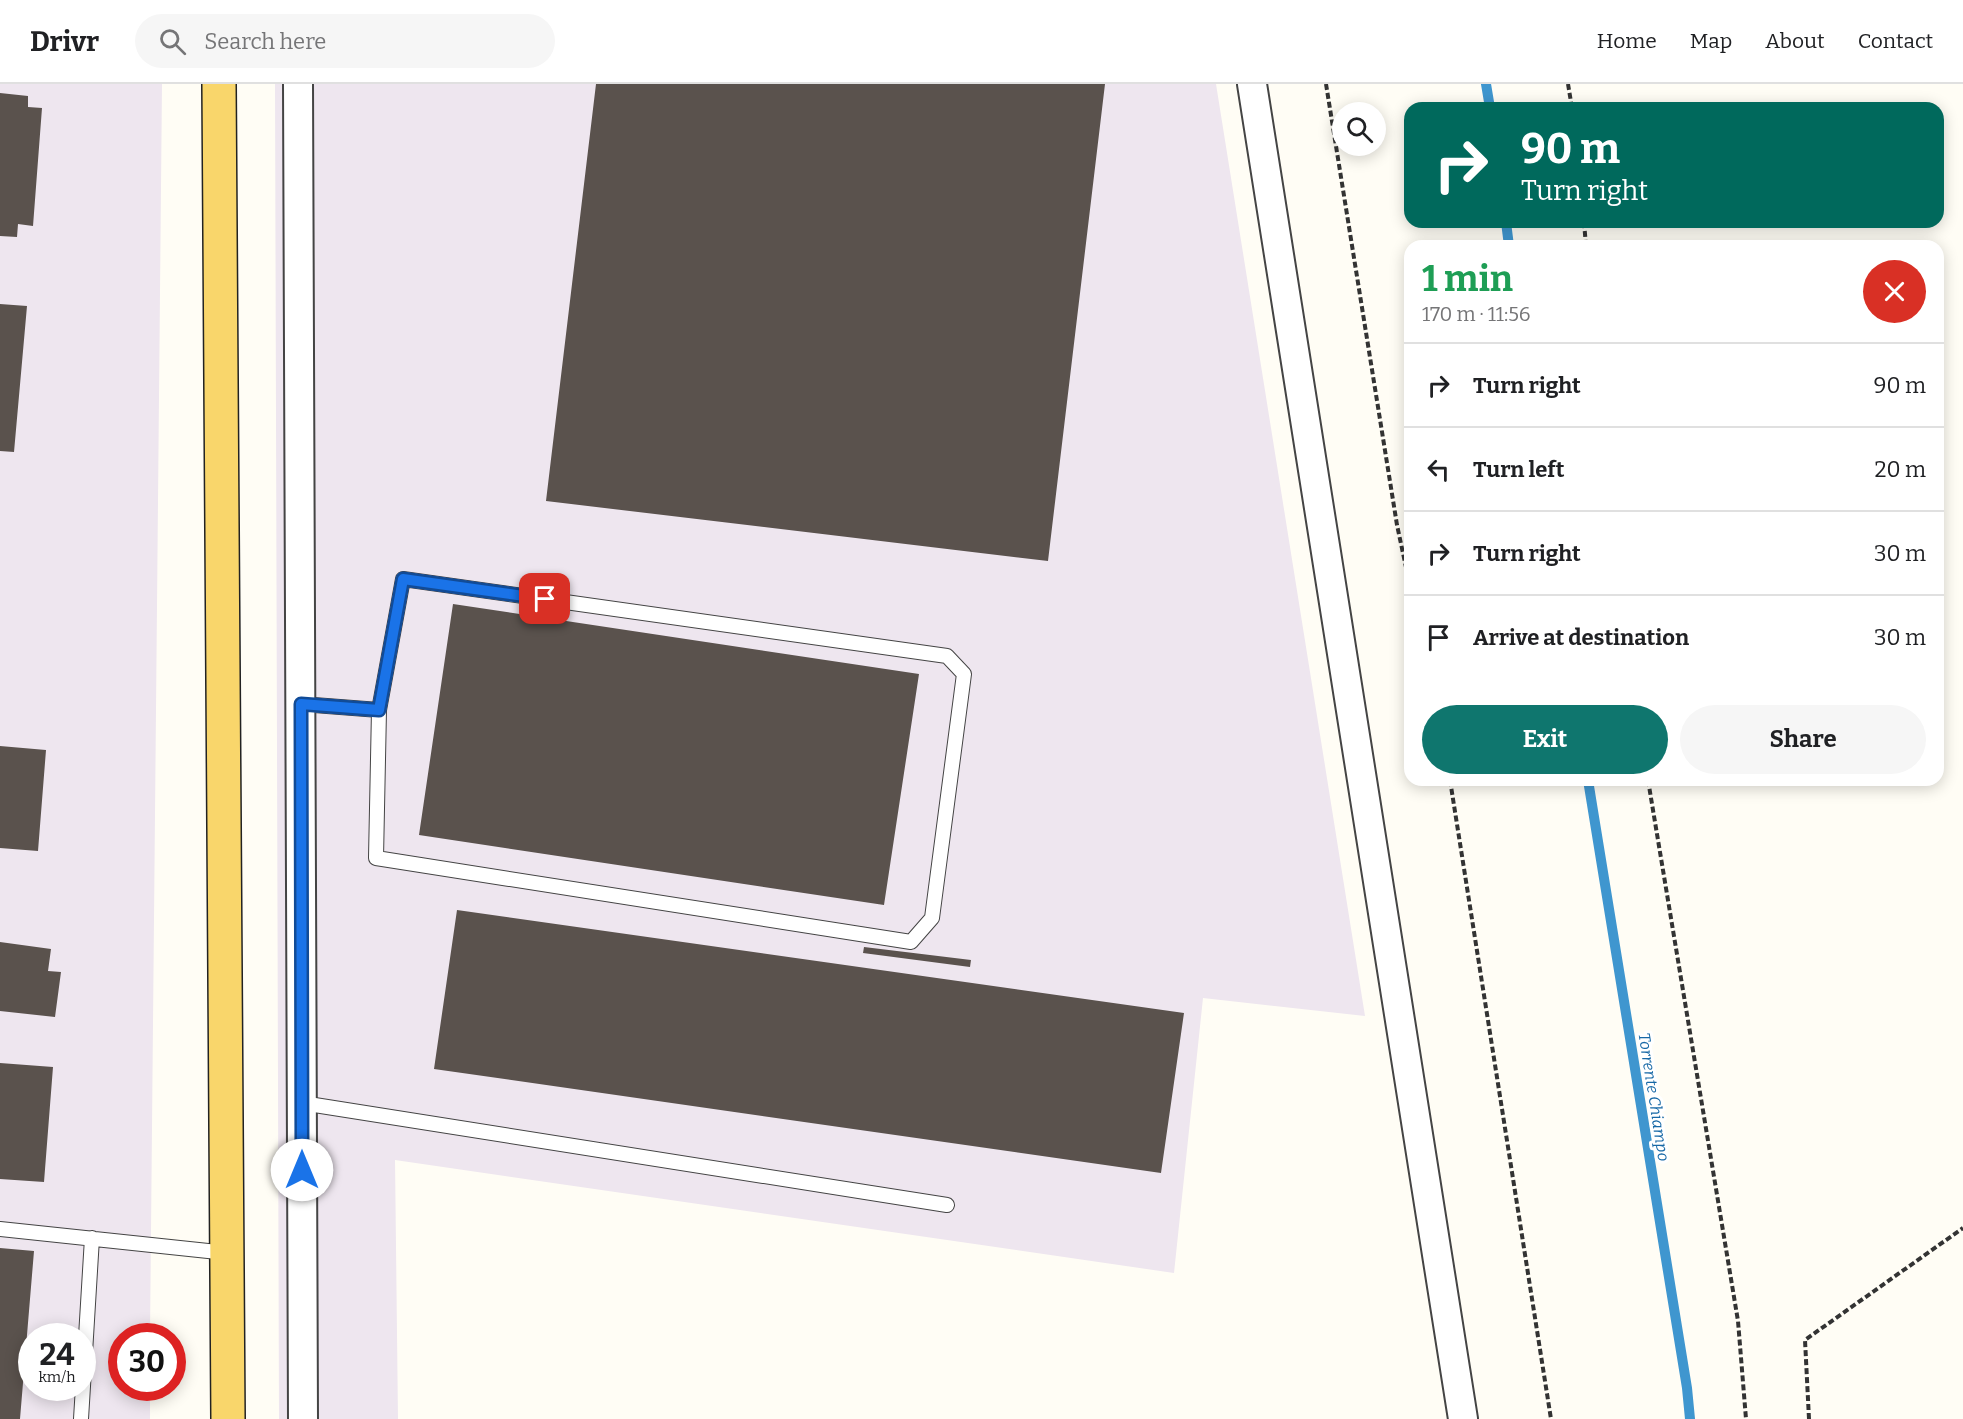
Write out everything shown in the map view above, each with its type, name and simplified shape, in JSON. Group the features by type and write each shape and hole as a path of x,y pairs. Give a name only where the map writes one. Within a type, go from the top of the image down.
{"main road":[{"path":"219,84 228,1419"}],"street":[{"path":"298,84 303,1419"},
{"path":"1252,84 1463,1419"}],"lane":[{"path":"403,579 946,656 964,674 932,918 911,942 376,858 379,710 403,579"},
{"path":"301,704 379,710"},
{"path":"302,1103 947,1205"},
{"path":"0,1228 226,1252"},
{"path":"81,1419 92,1238"}],"path":[{"path":"1326,84 1404,558"},
{"path":"1568,84 1571,102"},
{"path":"1451,786 1551,1419"},
{"path":"1649,786 1738,1322 1746,1419"},
{"path":"1809,1419 1805,1340 1963,1228"}],"shaded area":[{"path":"0,84 162,84 150,1323 108,1323 108,1401 150,1401 150,1419 0,1419"},
{"path":"275,84 1216,84 1365,1016 1203,998 1174,1273 395,1160 398,1419 279,1419"}],"building":[{"path":"596,84 1105,84 1048,561 546,501"},
{"path":"0,93 28,96 28,107 42,108 33,226 18,224 17,237 0,236"},
{"path":"0,304 27,306 14,452 0,451"},
{"path":"453,604 919,674 884,905 419,835"},
{"path":"0,746 46,750 38,851 0,848"},
{"path":"457,910 1184,1013 1161,1173 434,1069"},
{"path":"0,942 51,949 48,971 61,972 55,1017 0,1011"},
{"path":"864,947 971,960 970,967 863,953"},
{"path":"0,1063 53,1067 44,1182 0,1179"},
{"path":"0,1248 34,1251 28,1323 18,1323 18,1401 22,1401 20,1419 0,1419"}],"waterway":[{"name":"Torrente Chiampo","path":"1486,84 1489,102"},
{"name":"Torrente Chiampo","path":"1507,228 1508,240"},
{"name":"Torrente Chiampo","path":"1589,786 1687,1388 1690,1419"}],"route":[{"path":"302,1170 301,704 379,710 403,579 545,599"}]}
